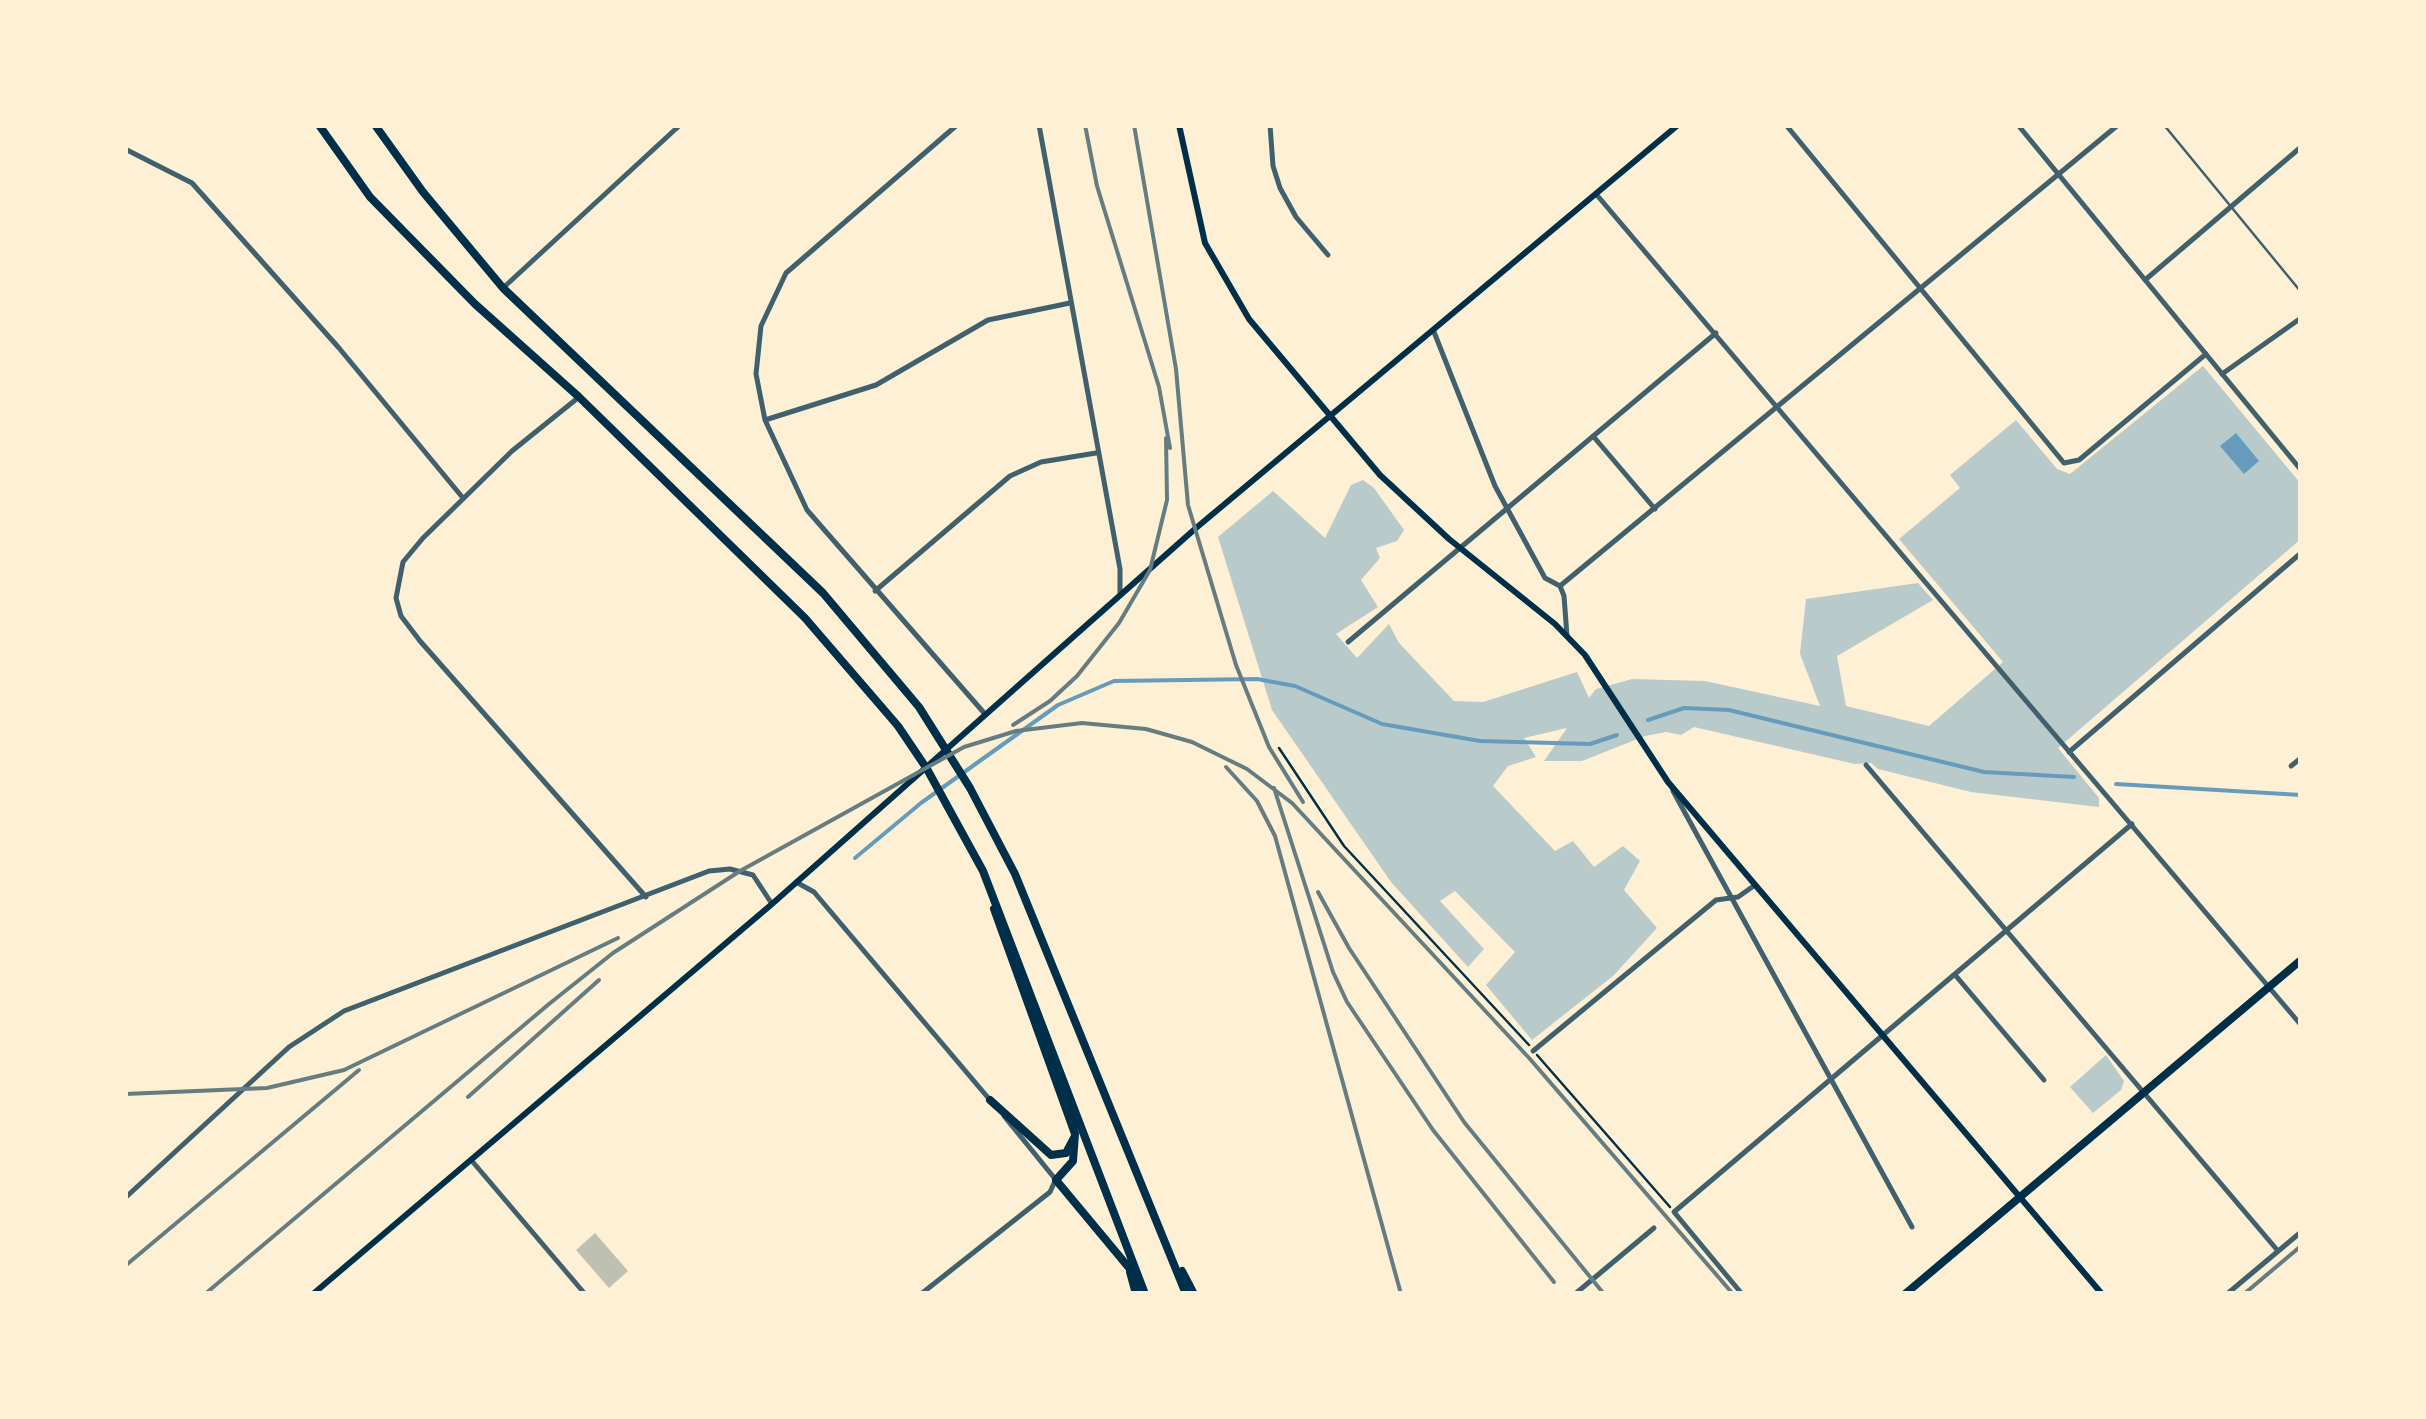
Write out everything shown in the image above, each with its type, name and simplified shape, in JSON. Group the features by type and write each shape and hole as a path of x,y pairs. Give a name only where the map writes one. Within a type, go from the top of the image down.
{"main road":[{"path":"319,125 370,196 476,304 579,397 806,618 898,726 963,831 982,871 1145,1294"},
{"path":"375,125 434,207 503,288 822,593 919,708 984,812 1039,928 1186,1294"},
{"path":"1179,125 1191,194 1212,260 1242,310 1318,395 1330,418 1380,475 1460,548 1567,636 1596,669 1668,782 2102,1294"},
{"path":"312,1294 772,904 910,777 987,716 1120,597 1678,125"},
{"path":"982,871 1075,1134 1073,1161 1056,1180 1141,1283"},
{"path":"1905,1294 2301,960"},
{"path":"990,1100 1052,1155 1066,1153 1075,1134"},
{"path":"1121,1229 1136,1294"},
{"path":"1162,1234 1194,1294"}],"street":[{"path":"503,288 680,125"},
{"path":"956,125 802,256 780,282 761,326 756,374 766,420 799,497 875,591 987,716"},
{"path":"1040,125 1120,569 1120,597"},
{"path":"1270,125 1273,166 1280,188 1296,217 1328,254"},
{"path":"1786,125 2058,459 2069,464 2206,354"},
{"path":"2018,125 2301,470"},
{"path":"1560,586 2118,125"},
{"path":"2145,280 2301,147"},
{"path":"125,149 192,183 339,348 464,498"},
{"path":"1596,194 2301,1025"},
{"path":"766,420 876,384 988,320 1070,303"},
{"path":"2222,374 2301,318"},
{"path":"1434,332 1507,508 1545,578 1560,586"},
{"path":"1348,642 1716,333"},
{"path":"579,397 512,450 464,498 403,562 396,586 401,616 646,898"},
{"path":"1593,436 1655,509"},
{"path":"875,591 1010,476 1042,462 1097,453"},
{"path":"2069,752 2301,553"},
{"path":"1560,586 1567,636"},
{"path":"2292,766 2301,758"},
{"path":"1866,764 2278,1251"},
{"path":"1668,782 1912,1227"},
{"path":"1742,1294 1674,1212 2132,824"},
{"path":"125,1198 289,1047 344,1012 709,871 730,869 760,879 772,904"},
{"path":"795,882 814,892 1056,1180 1050,1192 921,1294"},
{"path":"1534,1050 1716,900 1756,884"},
{"path":"1956,976 2044,1080"},
{"path":"472,1161 586,1294"},
{"path":"1575,1294 1654,1228"},
{"path":"2227,1294 2301,1232"}],"lane":[{"path":"2164,125 2301,292"}],"path":[{"path":"1278,748 1344,846 1534,1050 1674,1212"}],"shaded area":[{"path":"2203,366 2301,484 2301,539 2058,748 2099,798 2099,807 1971,792 1878,769 1871,763 1855,764 1694,727 1681,735 1666,732 1645,736 1582,761 1544,761 1567,728 1524,738 1536,757 1508,766 1493,786 1555,851 1573,841 1594,867 1623,846 1640,861 1624,890 1657,928 1613,976 1532,1040 1486,985 1515,952 1455,891 1440,901 1484,949 1468,967 1391,882 1272,710 1218,537 1273,491 1325,538 1351,485 1363,480 1374,488 1404,530 1397,541 1376,548 1380,558 1361,580 1378,607 1336,634 1357,658 1389,624 1399,643 1454,701 1483,702 1577,672 1589,698 1596,689 1632,679 1705,681 1820,706 1800,654 1806,599 1918,583 1933,600 1837,656 1846,706 1929,726 2003,662 1899,539 1960,488 1950,475 2016,420 2057,469 2070,474"},
{"path":"2106,1055 2124,1081 2121,1090 2093,1113 2070,1087"}],"water":[{"path":"2236,433 2259,461 2244,474 2220,446"}],"building":[{"path":"595,1233 628,1271 609,1288 576,1250"}],"waterway":[{"path":"855,858 921,803 1058,705 1114,681 1257,679 1295,686 1382,724 1480,741 1590,744 1617,735"},
{"path":"1648,720 1684,708 1729,710 1984,772 2074,777"},
{"path":"2116,784 2301,795"}],"railway":[{"path":"1085,125 1097,186 1159,387 1170,448"},
{"path":"1134,125 1176,369 1188,505 1236,665 1269,747 1303,802"},
{"path":"1013,725 1050,701 1077,676 1119,623 1150,570 1167,500 1166,438"},
{"path":"205,1294 613,953 740,871 964,747 1016,731 1082,723 1146,729 1192,742 1247,769 1292,803 1530,1059 1733,1294"},
{"path":"1226,767 1257,801 1275,836 1401,1294"},
{"path":"1274,788 1333,972 1347,1002 1433,1130 1554,1282"},
{"path":"1318,892 1349,948 1464,1122 1604,1294"},
{"path":"125,1094 267,1088 344,1070 618,938"},
{"path":"468,1097 599,980"},
{"path":"125,1266 359,1070"},
{"path":"2244,1294 2301,1246"}]}
